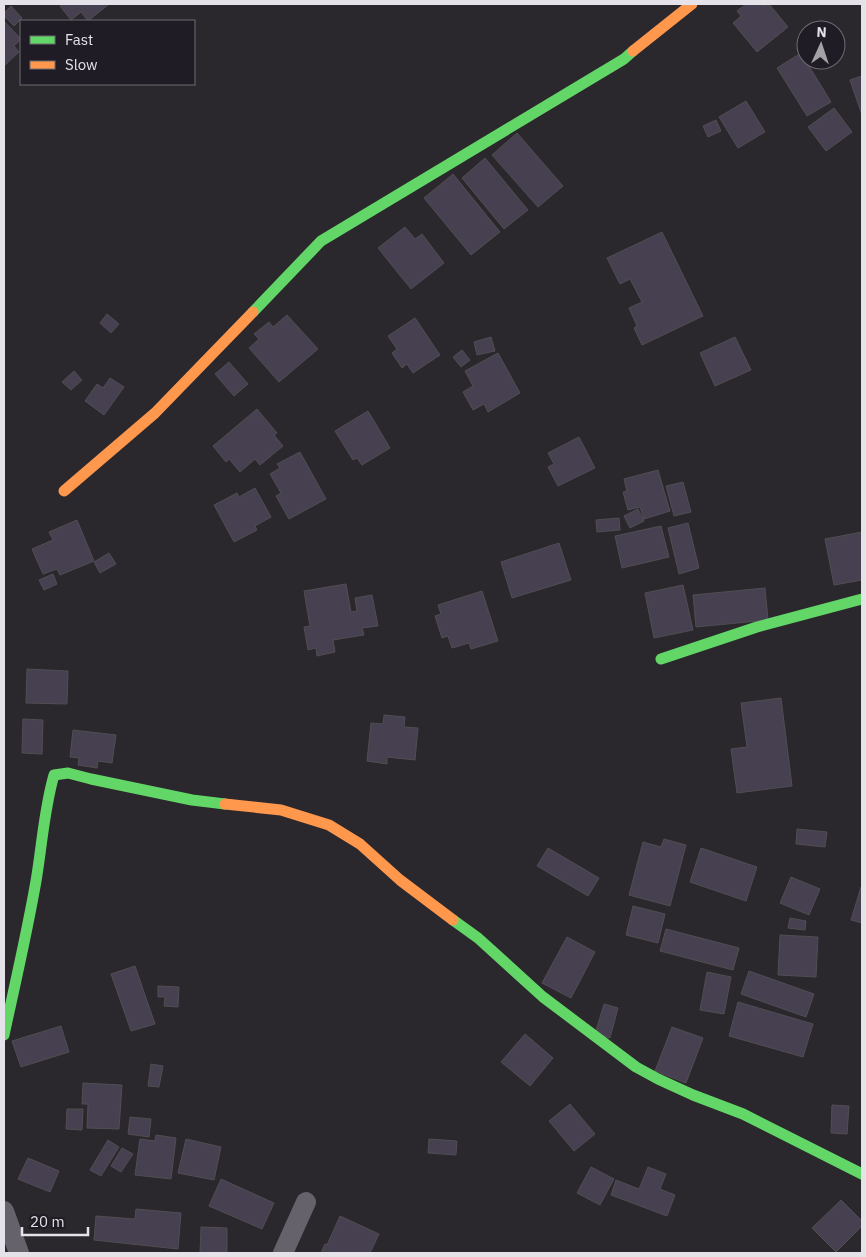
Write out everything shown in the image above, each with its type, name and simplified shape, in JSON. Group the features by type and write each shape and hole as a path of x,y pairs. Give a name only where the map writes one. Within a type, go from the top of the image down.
{"street":[{"path":"64,491 155,413 321,241 624,59 692,4"},
{"path":"661,659 757,627 862,599"},
{"path":"4,1035 22,955 38,868 49,791 54,775 68,773 192,800 281,810 329,825 360,844 400,880 478,938 543,996 636,1067 693,1095 770,1126 862,1174"},
{"path":"283,1253 306,1202"},
{"path":"4,1210 19,1253"}],"building":[{"path":"63,4 109,4 89,20 81,12 71,20 60,6"},
{"path":"746,4 762,4 764,6 769,4 788,27 757,52 733,23 741,16 737,11"},
{"path":"11,6 22,18 14,26 4,16 4,13"},
{"path":"4,21 20,40 14,46 19,52 4,64"},
{"path":"796,56 796,70 811,70 831,102 807,116 777,68"},
{"path":"862,76 862,115 850,80"},
{"path":"746,101 765,132 738,148 719,117"},
{"path":"834,108 852,132 826,151 808,127"},
{"path":"716,120 721,131 708,137 703,126"},
{"path":"517,133 563,186 538,207 492,155"},
{"path":"485,158 528,210 504,229 462,178"},
{"path":"453,174 500,232 471,255 424,198"},
{"path":"405,227 415,239 422,234 444,263 411,289 378,248"},
{"path":"662,232 703,316 642,345 634,328 637,326 629,308 642,302 630,279 620,284 607,258"},
{"path":"107,314 119,324 111,333 100,323"},
{"path":"287,315 318,349 279,382 249,348 259,339 254,334 269,322 273,327"},
{"path":"415,318 440,355 413,373 407,364 402,368 392,353 397,349 388,336"},
{"path":"491,337 495,351 477,355 474,342"},
{"path":"735,337 751,370 715,386 700,353"},
{"path":"462,350 470,360 461,367 453,357"},
{"path":"498,353 520,393 488,412 484,404 473,410 463,392 473,386 465,371"},
{"path":"229,362 248,384 234,396 215,374"},
{"path":"74,371 82,380 71,390 62,382"},
{"path":"110,378 124,387 104,415 85,401 97,384 103,388"},
{"path":"257,409 277,433 274,435 283,446 260,465 255,459 240,472 229,459 226,462 213,446"},
{"path":"368,411 390,448 362,465 357,458 353,460 335,431"},
{"path":"579,437 595,468 558,486 548,467 554,464 548,453"},
{"path":"300,452 326,499 289,519 276,496 281,493 270,474 280,468 277,464"},
{"path":"658,470 670,511 644,519 640,507 628,510 623,492 627,491 624,479"},
{"path":"683,482 691,512 674,516 666,486"},
{"path":"255,488 271,517 255,526 257,530 234,542 214,505 237,493 239,497"},
{"path":"638,509 644,521 630,528 624,516"},
{"path":"619,518 620,530 597,532 596,520"},
{"path":"77,520 94,561 60,575 57,569 43,574 32,549 53,540 49,532"},
{"path":"688,523 699,568 679,574 668,528"},
{"path":"661,526 669,557 622,568 615,536"},
{"path":"862,532 862,580 834,585 825,539"},
{"path":"559,543 571,580 512,598 501,562"},
{"path":"109,553 116,564 100,573 94,562"},
{"path":"53,574 57,584 44,590 39,580"},
{"path":"346,584 351,612 357,611 355,598 372,595 378,626 362,628 364,635 333,640 335,652 317,656 316,648 308,650 304,627 310,626 304,591"},
{"path":"683,585 693,630 654,638 645,593"},
{"path":"765,588 768,620 696,627 693,595"},
{"path":"482,591 498,641 471,649 469,643 452,648 448,636 442,638 435,616 441,614 438,605"},
{"path":"27,669 68,671 67,704 26,703"},
{"path":"781,698 792,786 737,793 731,749 747,747 741,703"},
{"path":"384,715 405,717 404,727 418,728 415,760 387,757 387,764 367,761 371,723 383,724"},
{"path":"23,719 43,720 42,754 22,753"},
{"path":"73,730 116,735 112,763 98,761 97,768 78,765 79,758 70,757"},
{"path":"797,829 827,832 825,847 796,844"},
{"path":"664,839 686,845 670,906 629,895 643,842 661,847"},
{"path":"548,848 599,878 588,896 537,866"},
{"path":"701,848 757,867 746,901 690,882"},
{"path":"791,877 820,889 809,915 780,903"},
{"path":"862,887 862,923 851,920"},
{"path":"633,906 665,914 658,943 626,935"},
{"path":"790,918 806,921 805,930 788,928"},
{"path":"666,929 739,948 733,970 660,951"},
{"path":"780,935 818,937 816,977 778,975"},
{"path":"567,937 595,952 571,998 542,983"},
{"path":"135,966 155,1024 131,1031 111,974"},
{"path":"749,971 814,994 806,1017 741,994"},
{"path":"707,972 731,977 724,1014 700,1010"},
{"path":"158,986 179,987 178,1007 164,1006 165,997 158,997"},
{"path":"738,1002 813,1024 803,1057 729,1036"},
{"path":"604,1004 618,1008 610,1038 595,1034"},
{"path":"61,1026 69,1052 21,1067 12,1041"},
{"path":"672,1027 703,1038 686,1083 655,1071"},
{"path":"525,1034 553,1058 530,1086 501,1062"},
{"path":"151,1064 163,1066 159,1087 148,1086"},
{"path":"83,1083 122,1085 119,1129 87,1128 88,1104 82,1104"},
{"path":"570,1104 595,1134 574,1151 549,1121"},
{"path":"832,1105 849,1106 847,1134 831,1133"},
{"path":"67,1109 83,1109 82,1130 66,1129"},
{"path":"130,1117 151,1119 149,1137 128,1134"},
{"path":"156,1135 176,1138 171,1179 135,1175 140,1139 155,1141"},
{"path":"186,1139 221,1147 214,1180 178,1173"},
{"path":"429,1139 457,1141 456,1155 428,1153"},
{"path":"108,1140 119,1147 101,1176 90,1170"},
{"path":"122,1148 133,1154 121,1172 111,1166"},
{"path":"28,1158 59,1171 50,1192 18,1179"},
{"path":"591,1167 614,1179 600,1205 577,1193"},
{"path":"648,1167 666,1174 660,1189 675,1195 667,1216 611,1195 616,1180 639,1189"},
{"path":"221,1179 274,1203 262,1229 209,1206"},
{"path":"841,1200 862,1221 862,1226 836,1252 812,1228"},
{"path":"136,1209 181,1213 178,1249 94,1240 96,1216 135,1219"},
{"path":"340,1216 379,1234 370,1253 321,1253 325,1244 327,1245"},
{"path":"201,1227 227,1228 227,1253 200,1253"}],"traffic: fast":[{"path":"253,312 321,241 624,59 633,51"},
{"path":"661,659 757,627 862,599"},
{"path":"4,1035 21,958 38,868 45,814 54,775 68,773 192,800 225,804"},
{"path":"453,920 478,938 543,997 636,1067 693,1095 743,1114 862,1174"}],"traffic: slow":[{"path":"633,51 692,4"},
{"path":"64,491 155,413 253,312"},
{"path":"225,804 281,810 329,825 360,844 400,880 453,920"}]}
